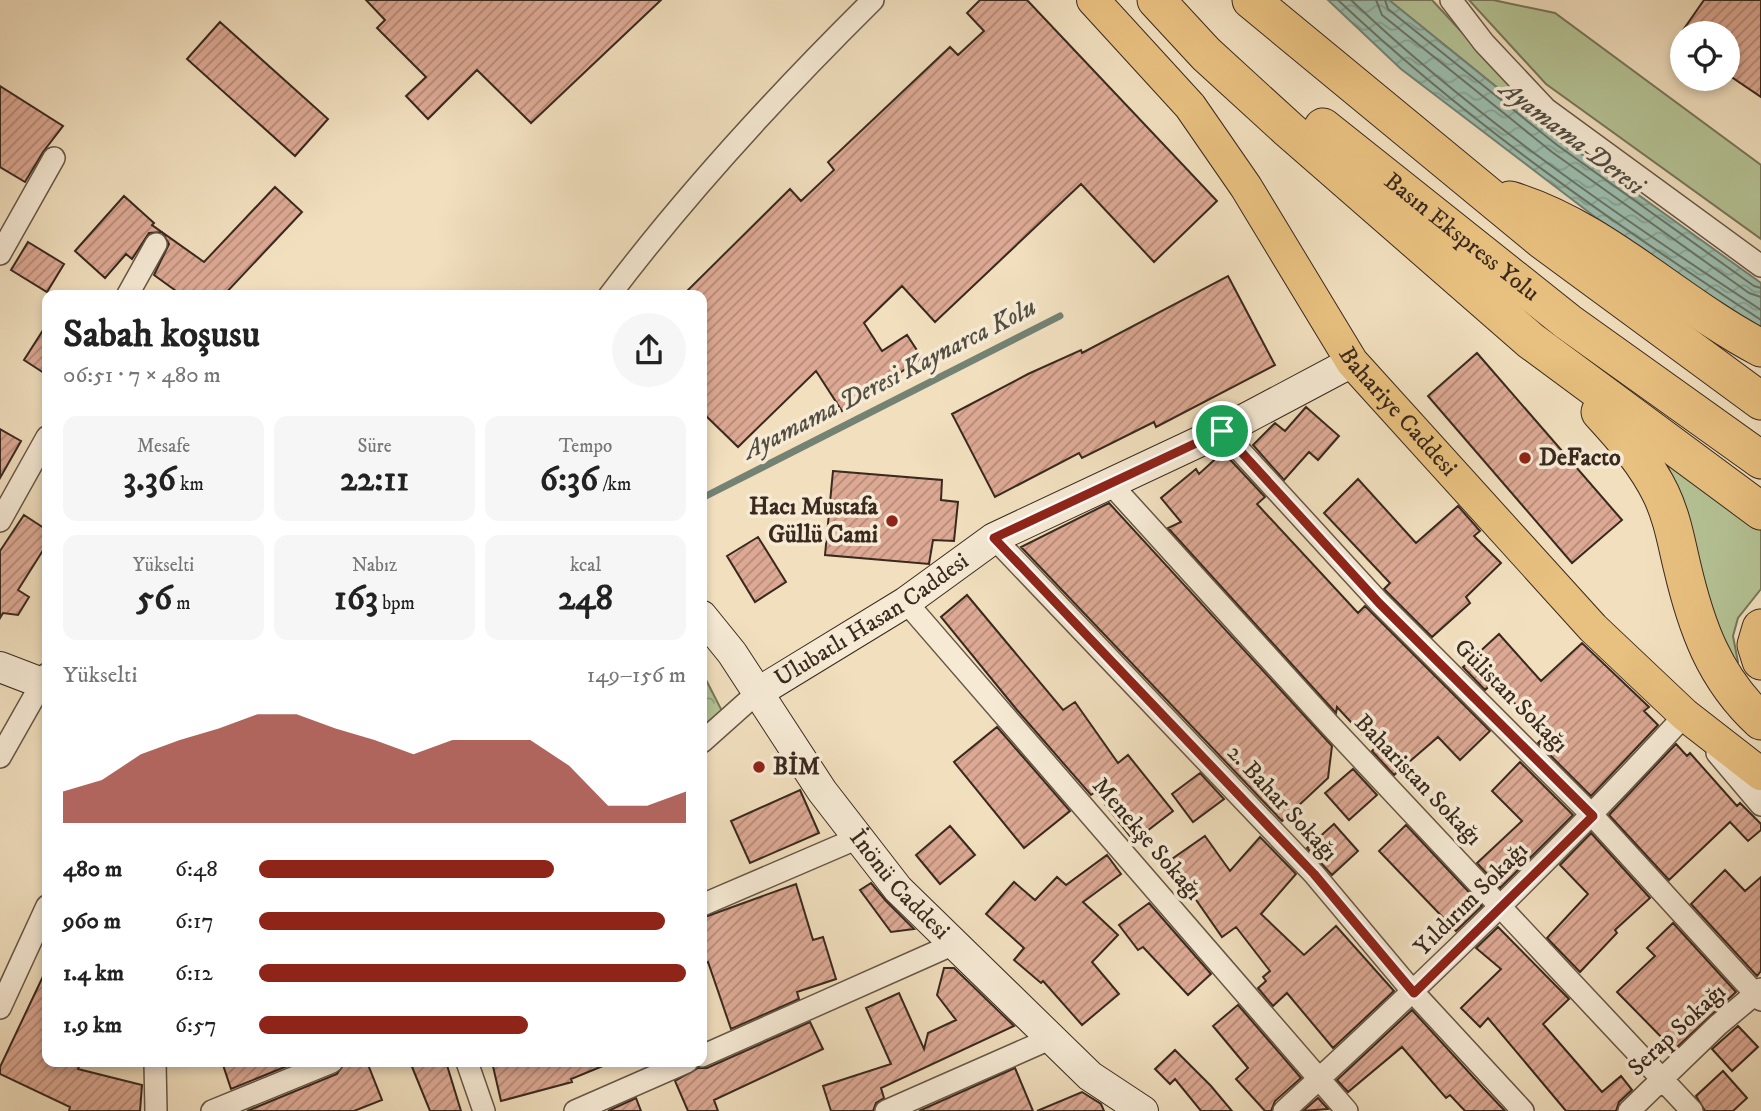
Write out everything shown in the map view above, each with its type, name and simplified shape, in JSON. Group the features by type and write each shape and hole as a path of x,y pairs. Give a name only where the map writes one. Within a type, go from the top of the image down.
{"highway":[{"path":"1156,0 1206,54 1277,120 1553,359 1761,511"},
{"name":"Basın Ekspress Yolu","path":"1172,0 1312,118 1514,280 1761,460"},
{"name":"Basın Ekspress Yolu","path":"1251,0 1479,191 1640,314 1761,401"},
{"path":"1479,191 1539,209 1588,236 1761,348"},
{"path":"1640,314 1686,330 1761,369"},
{"path":"1553,359 1622,436 1661,494 1673,523 1699,632 1714,663 1735,695 1761,721"},
{"path":"1761,628 1756,645 1761,661"}],"main road":[{"name":"Bahariye Caddesi","path":"1093,0 1190,106 1247,187 1352,362 1593,628 1685,715 1761,774"},
{"name":"Ulubatlı Hasan Caddesi","path":"757,693 905,602 994,538 1222,431 1352,362"},
{"name":"İnönü Caddesi","path":"707,622 732,653 821,790 898,890 1090,1076 1143,1111"},
{"path":"0,667 42,680"}],"street":[{"path":"613,290 640,254 784,89 873,0"},
{"path":"1451,0 1484,43 1546,109 1761,266"},
{"path":"0,254 54,158"},
{"path":"130,290 156,244"},
{"name":"Gülistan Sokağı","path":"1222,431 1379,603 1593,816 1759,994"},
{"path":"0,521 42,446"},
{"name":"Baharistan Sokağı","path":"1109,482 1328,723 1692,1111"},
{"name":"2. Bahar Sokağı","path":"994,538 1314,874 1414,993 1523,1111"},
{"name":"Menekşe Sokağı","path":"905,602 1321,1077 1347,1111"},
{"path":"0,757 42,686"},
{"name":"Ulubatlı Hasan Caddesi","path":"707,738 757,693"},
{"path":"1685,715 1761,805"},
{"name":"Yıldırım Sokağı","path":"1284,1111 1414,993 1593,816 1685,715"},
{"path":"707,903 858,838"},
{"path":"0,1008 41,935"},
{"path":"707,1054 954,944"},
{"name":"Serap Sokağı","path":"1629,1111 1759,994"},
{"path":"886,1111 1052,1038"},
{"path":"155,1067 156,1111"},
{"path":"212,1111 320,1067"},
{"path":"469,1067 484,1111"},
{"path":"580,1110 676,1067"}],"green space":[{"path":"1432,0 1562,140 1390,1"},
{"path":"1469,0 1493,0 1555,13 1761,165 1761,239 1546,84"},
{"path":"1666,461 1761,526 1761,589 1738,618 1733,636 1738,662 1729,669 1685,515"},
{"path":"707,682 722,711 707,727"}],"water":[{"name":"Ayamama Deresi","path":"1328,0 1389,0 1562,140 1761,283 1761,329 1620,236 1401,69"}],"building":[{"path":"366,0 661,0 531,123 477,70 428,119 406,96 426,77 377,28 385,20"},
{"path":"980,0 1027,0 1217,201 1154,262 1081,184 935,322 902,286 864,323 882,351 907,335 922,358 842,411 816,371 738,447 707,417 707,290 688,290 790,189 801,201 834,170 828,162 950,47 958,55 984,31 967,13"},
{"path":"1704,0 1761,0 1761,97 1740,83 1740,21 1689,21"},
{"path":"220,22 328,119 295,156 187,59"},
{"path":"0,86 63,126 25,182 0,167"},
{"path":"275,187 302,212 229,290 175,290 154,275 169,244 162,232 204,262"},
{"path":"124,196 162,232 149,233 132,259 126,254 105,278 75,251"},
{"path":"28,242 64,264 48,290 44,290 11,270"},
{"path":"1228,276 1275,365 1156,427 1154,422 1082,458 1079,453 995,497 952,414 1028,374 1081,350 1082,353"},
{"path":"42,332 42,372 24,360"},
{"name":"DeFacto","path":"1477,353 1622,520 1572,563 1428,396"},
{"path":"1306,407 1339,436 1318,460 1309,452 1284,480 1253,445 1275,423 1285,431"},
{"path":"0,429 21,441 0,478"},
{"path":"1223,452 1265,497 1257,504 1358,613 1365,606 1490,731 1460,760 1438,737 1394,775 1372,751 1375,748 1337,707 1336,713 1168,528 1181,522 1161,498 1196,469 1199,474"},
{"name":"Hacı Mustafa Güllü Cami","path":"833,471 942,480 941,500 958,502 954,541 933,540 929,564 825,555"},
{"path":"1358,479 1416,543 1458,506 1480,531 1474,536 1501,563 1466,597 1470,603 1432,637 1384,589 1390,583 1324,513"},
{"path":"1109,503 1332,746 1328,778 1282,821 1021,547"},
{"path":"24,515 42,527 42,552 18,590 29,597 18,615 3,613 0,618 0,551"},
{"path":"758,537 786,582 755,602 727,556"},
{"path":"967,595 1063,710 1075,702 1118,763 1128,755 1173,811 1134,841 1095,792 1091,795 1017,710 941,617"},
{"path":"1499,634 1541,681 1582,643 1649,707 1644,711 1658,725 1591,796 1538,743 1542,739 1522,716 1525,714 1494,682 1485,690 1463,667"},
{"path":"997,727 1070,811 1024,848 954,762"},
{"path":"1676,744 1687,756 1690,753 1737,806 1740,803 1761,824 1761,830 1748,841 1730,822 1669,880 1609,815"},
{"path":"1520,762 1573,815 1500,888 1477,863 1522,821 1492,791"},
{"path":"1353,769 1377,795 1349,820 1325,793"},
{"path":"1200,773 1224,799 1193,822 1172,794"},
{"path":"800,790 819,833 750,863 731,821"},
{"path":"1334,824 1358,851 1332,875 1307,848"},
{"path":"1406,825 1482,906 1456,931 1379,851"},
{"path":"950,826 975,855 940,884 916,855"},
{"path":"1591,833 1650,898 1615,930 1617,933 1580,972 1547,938 1588,894 1560,865"},
{"path":"1205,836 1230,871 1260,837 1296,874 1261,914 1304,955 1336,926 1394,991 1333,1048 1287,993 1273,1006 1258,988 1266,981 1263,977 1270,971 1236,927 1222,937 1169,861"},
{"path":"1107,855 1121,874 1083,902 1118,935 1092,962 1119,994 1082,1025 1043,981 1041,983 1014,960 1024,948 986,914 1014,882 1035,900 1057,877 1066,885"},
{"path":"1725,870 1745,891 1761,877 1761,971 1757,976 1691,904"},
{"path":"871,883 914,929 891,932 860,890"},
{"path":"796,884 813,940 823,937 836,979 797,992 799,999 731,1029 707,962 707,916"},
{"path":"1149,903 1211,974 1188,995 1143,947 1138,950 1119,925"},
{"path":"1673,923 1736,992 1674,1050 1617,992 1655,956 1647,948"},
{"path":"1498,927 1569,999 1543,1024 1602,1092 1621,1076 1632,1090 1619,1102 1616,1111 1566,1111 1488,1018 1480,1027 1461,1008 1501,969 1476,948"},
{"path":"944,968 954,968 1014,1026 881,1088 884,1098 876,1103 873,1111 831,1111 823,1086 891,1064 866,1008 899,993 924,1049 928,1033 956,1020 937,995"},
{"path":"42,979 42,1067 79,1067 78,1069 142,1085 140,1111 69,1111 70,1107 0,1074 0,1067"},
{"path":"1238,1005 1301,1078 1275,1101 1271,1111 1265,1111 1236,1079 1248,1068 1213,1026"},
{"path":"1412,1010 1505,1111 1465,1111 1450,1095 1446,1098 1402,1047 1348,1092 1337,1080"},
{"path":"810,1022 823,1049 714,1100 718,1111 688,1111 675,1081 698,1068 707,1068"},
{"path":"1738,1026 1758,1047 1732,1071 1712,1049"},
{"path":"1175,1050 1232,1111 1201,1111 1175,1079 1170,1084 1155,1069"},
{"path":"224,1067 285,1067 231,1089"},
{"path":"342,1067 369,1067 382,1100 354,1111 247,1111 337,1074"},
{"path":"412,1067 448,1067 461,1111 430,1111"},
{"path":"493,1067 600,1067 571,1079 572,1082 501,1101"},
{"path":"1015,1068 1033,1111 919,1111"},
{"path":"1723,1071 1747,1098 1733,1111 1705,1111 1696,1096"},
{"path":"1082,1092 1101,1104 1104,1111 1037,1111"},
{"path":"636,1098 641,1111 608,1111"},
{"path":"1318,1098 1328,1109 1303,1111"}],"waterway":[{"name":"Ayamama Deresi Kaynarca Kolu","path":"707,495 1060,316"}],"place":[{"name":"DeFacto","path":"1525,458"},
{"name":"Hacı Mustafa Güllü Cami","path":"892,521"},
{"name":"BİM","path":"759,767"}],"route":[{"path":"1222,431 1379,603 1593,816 1414,993 1314,874 994,538 1222,431"}]}
